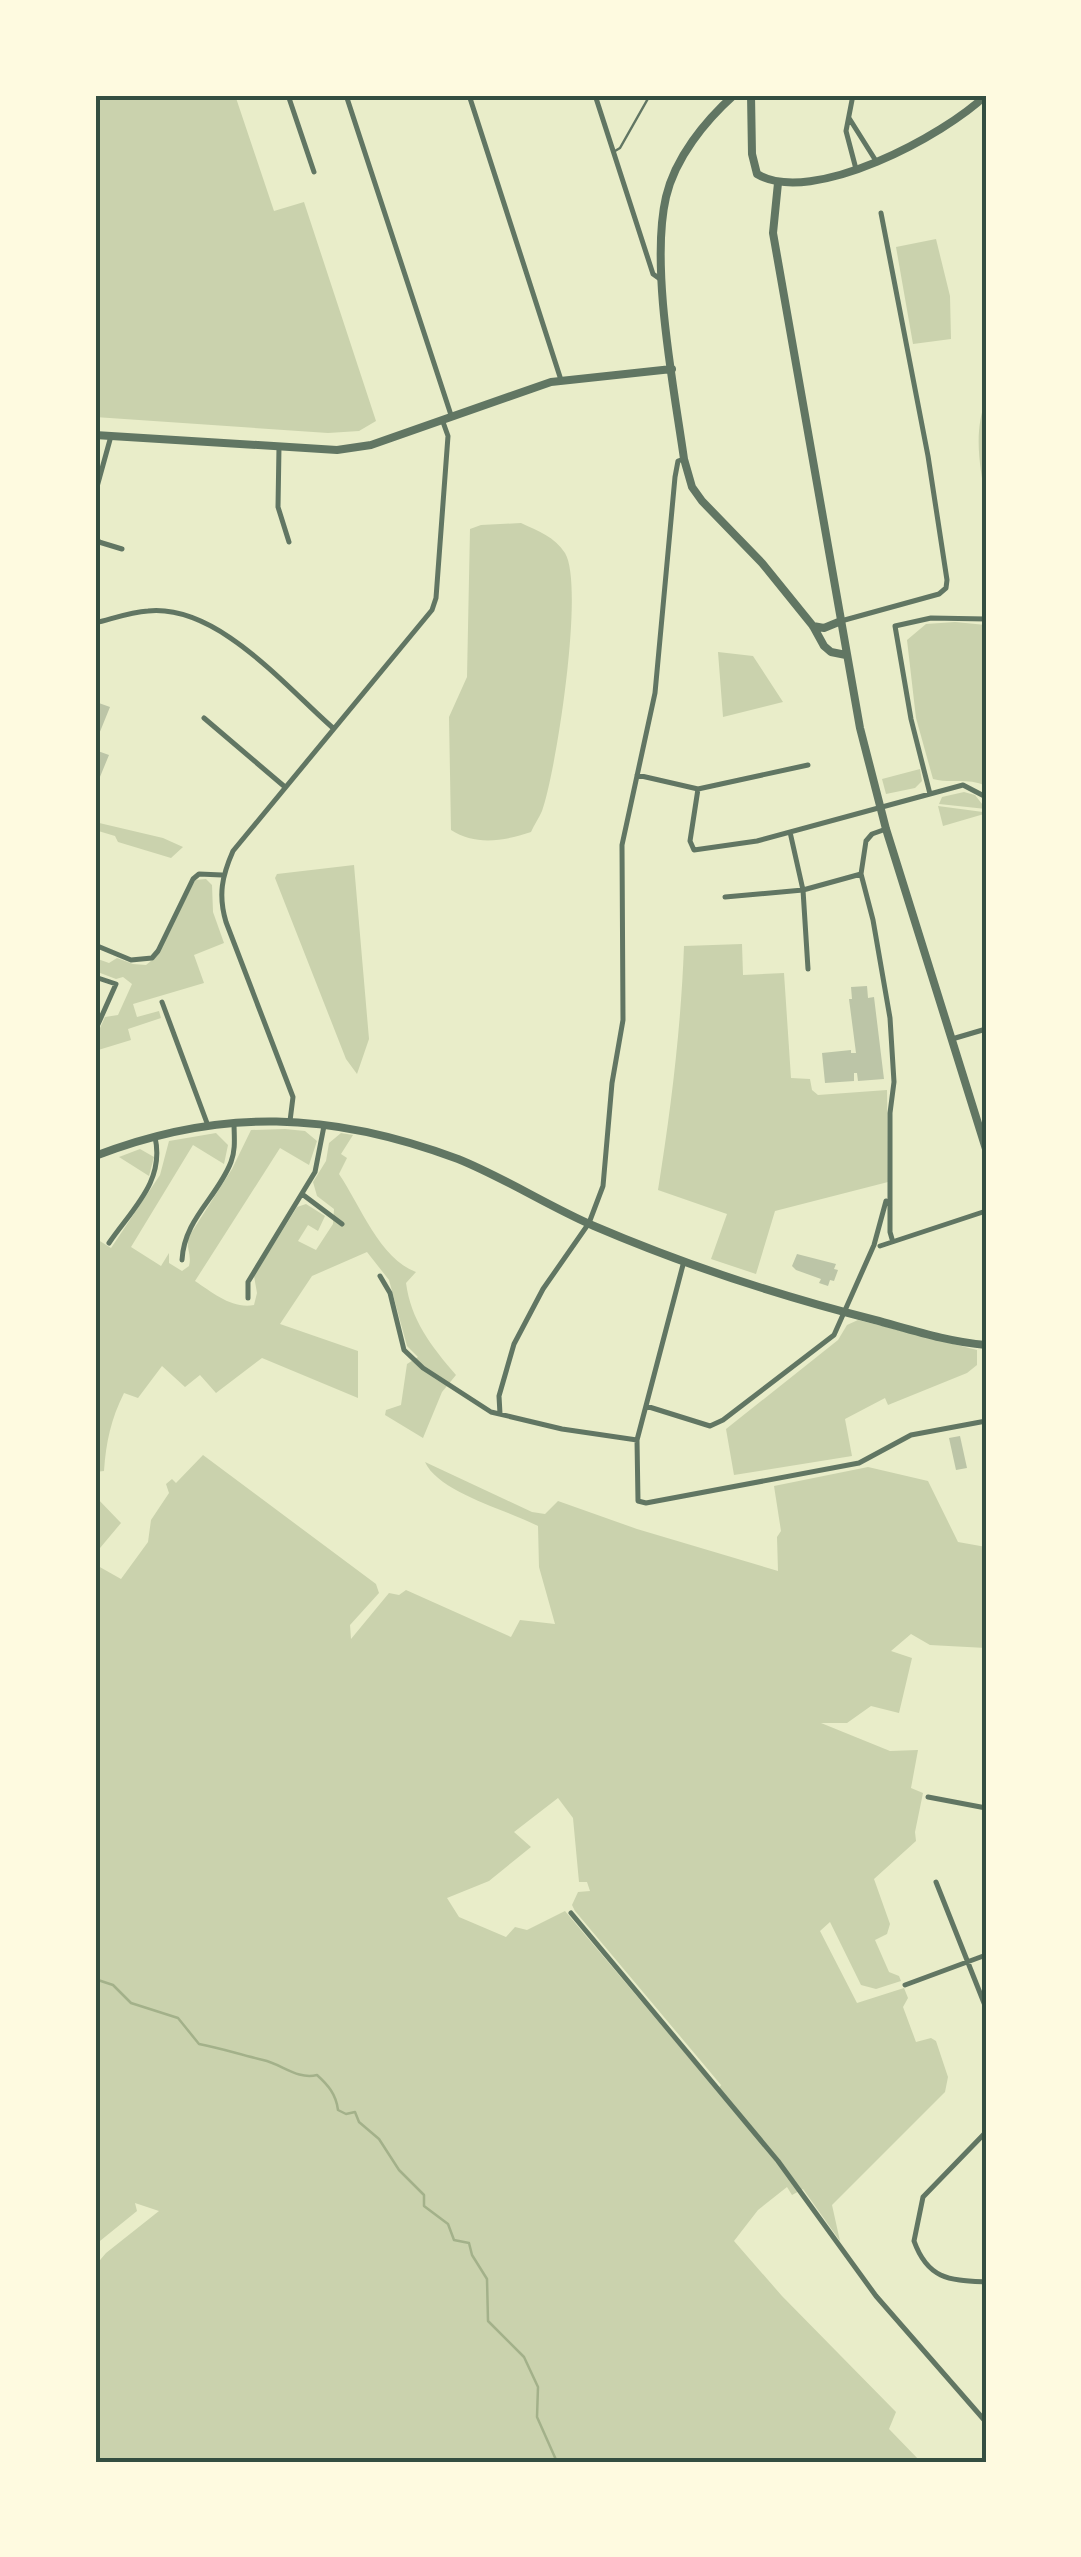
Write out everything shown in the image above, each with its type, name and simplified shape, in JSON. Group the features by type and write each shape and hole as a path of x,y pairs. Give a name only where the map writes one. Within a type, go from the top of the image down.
{"street":[{"path":"288,95 314,172"},
{"path":"290,1121 293,1097 226,922 222,875 233,851 432,610 448,436 448,420 346,95"},
{"path":"469,95 561,380"},
{"path":"595,95 652,274 663,279"},
{"path":"751,95 754,167 762,178 778,183 797,183 876,161 956,118 986,95"},
{"path":"853,95 846,132 856,169"},
{"path":"733,96 688,149 670,186 662,223 663,279 684,460 692,487 702,501 762,563 814,626 824,646 846,655"},
{"path":"849,118 876,161"},
{"path":"778,183 772,233 860,728 886,829 986,1149"},
{"path":"814,626 824,628 939,594 946,588 928,456 881,213"},
{"path":"95,435 337,450 371,446 561,380 672,369"},
{"path":"95,494 110,436"},
{"path":"280,447 278,507 289,542"},
{"path":"500,1414 499,1396 514,1344 544,1289 589,1224 603,1186 612,1083 623,1020 621,864 655,693 675,477 678,461 684,460"},
{"path":"95,535 99,542 122,550"},
{"path":"95,623 149,610 180,613 211,624 333,728"},
{"path":"930,794 911,720 895,626 930,618 986,619"},
{"path":"204,718 286,787"},
{"path":"637,775 698,790 808,765"},
{"path":"698,790 690,841 694,850 707,851 963,786 986,797"},
{"path":"886,829 866,841 861,874 890,1018 894,1082 890,1113 892,1239"},
{"path":"790,832 804,890 808,969"},
{"path":"95,945 131,960 152,958 193,879 199,874 222,875"},
{"path":"725,897 804,890 861,874"},
{"path":"95,977 116,984 95,1030"},
{"path":"162,1002 207,1123"},
{"path":"952,1040 986,1029"},
{"path":"96,1153 207,1123 290,1121 392,1138 458,1160 589,1224 684,1261 845,1314 986,1346"},
{"path":"182,1260 183,1238 230,1165 234,1122"},
{"path":"248,1298 248,1282 315,1172 324,1124"},
{"path":"109,1243 156,1176 160,1157 155,1135"},
{"path":"302,1194 342,1224"},
{"path":"646,1406 710,1426 834,1335 874,1245 886,1201"},
{"path":"880,1246 986,1210"},
{"path":"684,1261 637,1440 638,1501 646,1503 859,1463 912,1435 986,1421"},
{"path":"380,1276 390,1293 404,1350 423,1368 491,1412 566,1430 637,1440"},
{"path":"928,1797 986,1808"},
{"path":"936,1882 986,2008"},
{"path":"571,1912 778,2161 876,2296 986,2422"},
{"path":"905,1985 986,1955"},
{"path":"986,2132 923,2197 914,2241 938,2275 947,2280 986,2282"}],"lane":[{"path":"614,151 620,148 650,95"}],"green space":[{"path":"95,95 235,95 274,211 304,202 376,421 359,431 328,433 95,417"},
{"path":"936,239 950,296 951,339 913,344 896,247"},
{"path":"986,400 986,501 979,437"},
{"path":"521,523 561,547 570,572 570,639 561,721 548,790 531,832 501,840 480,840 451,830 449,717 467,677 470,529"},
{"path":"926,624 986,625 986,786 933,779 916,718 907,640"},
{"path":"718,652 753,656 783,702 723,717"},
{"path":"920,769 922,781 915,788 886,794 882,779"},
{"path":"964,792 975,795 986,809 939,804 942,797"},
{"path":"938,806 983,812 984,814 943,826"},
{"path":"95,822 163,838 183,847 171,858 118,842 115,836 95,830"},
{"path":"354,865 369,1039 357,1074 346,1059 275,878 277,874"},
{"path":"206,879 212,885 213,912 224,943 194,955 204,983 133,1004 137,1017 159,1011 161,1018 128,1029 131,1040 95,1051 95,1039 105,1017 118,1015 132,984 123,977 116,979 95,971 95,958 109,963 117,958 146,965 157,956 195,880"},
{"path":"742,944 743,975 784,973 791,1078 810,1079 812,1090 818,1095 887,1090 888,1182 775,1211 756,1274 711,1259 727,1214 658,1190 675,1068 684,946"},
{"path":"251,1130 305,1131 317,1141 309,1165 280,1148 195,1281 230,1302 254,1305 254,1276 297,1207 306,1204 325,1216 318,1231 308,1225 298,1241 316,1250 333,1224 334,1209 317,1196 313,1182 326,1161 329,1143 341,1133 353,1135 341,1154 347,1158 339,1174 381,1243 416,1272 406,1283 412,1309 431,1343 456,1375 442,1392 423,1438 385,1415 386,1410 401,1405 407,1364 418,1357 407,1346 389,1280 367,1252 312,1276 280,1324 358,1351 358,1398 262,1358 216,1393 200,1375 185,1387 162,1366 138,1398 124,1393 110,1431 104,1471 95,1472 95,1238 111,1248 160,1175 169,1141 216,1133 228,1145 224,1164 193,1145 131,1247 161,1266 169,1253 169,1263 182,1271 190,1262 188,1238 232,1169"},
{"path":"140,1149 154,1157 149,1176 119,1157"},
{"path":"858,1320 977,1350 977,1365 967,1373 888,1405 885,1398 845,1419 852,1456 734,1475 726,1429 838,1340 847,1325"},
{"path":"203,1455 376,1584 379,1593 350,1625 351,1639 389,1593 399,1595 406,1590 511,1637 520,1620 555,1624 539,1567 538,1526 459,1492 444,1483 425,1462 532,1512 545,1514 558,1501 778,1571 777,1537 781,1531 774,1486 868,1467 928,1481 958,1542 986,1547 986,1648 930,1645 911,1634 891,1651 912,1658 899,1713 871,1706 847,1723 821,1723 890,1751 918,1750 911,1788 923,1793 916,1841 874,1879 890,1924 887,1934 875,1940 889,1972 901,1981 876,1989 861,1985 830,1922 820,1931 857,2003 904,1988 908,1998 903,2007 916,2042 931,2038 936,2041 948,2077 945,2092 832,2205 840,2241 803,2189 792,2195 787,2187 758,2210 734,2241 896,2412 889,2429 921,2462 95,2462 95,2266 159,2211 135,2203 137,2211 95,2245 95,1569 98,1566 121,1579 148,1542 151,1520 169,1493 166,1484 172,1479 176,1483","holes":["558,1798 573,1818 579,1882 587,1882 590,1891 578,1892 572,1905 575,1911 721,2085 717,2091 565,1911 527,1930 515,1927 506,1937 459,1917 447,1898 489,1881 531,1847 514,1832"]},
{"path":"95,1496 121,1523 95,1554"}],"building":[{"path":"95,704 110,707 95,744"},
{"path":"95,750 109,755 95,789"},
{"path":"867,986 868,998 874,997 884,1079 858,1081 854,1073 854,1081 825,1083 822,1053 856,1053 849,999 851,987"},
{"path":"797,1254 836,1264 834,1281 830,1280 828,1286 819,1283 821,1279 796,1270 792,1266"},
{"path":"960,1436 967,1468 956,1470 949,1438"}],"waterway":[{"path":"95,1979 113,1985 131,2003 178,2018 199,2044 270,2062 303,2075 317,2075 331,2090 338,2110 346,2114 355,2112 359,2122 379,2139 399,2170 424,2195 424,2206 448,2224 454,2240 469,2243 487,2279 488,2321 524,2357 538,2387 537,2417 557,2462"}]}
